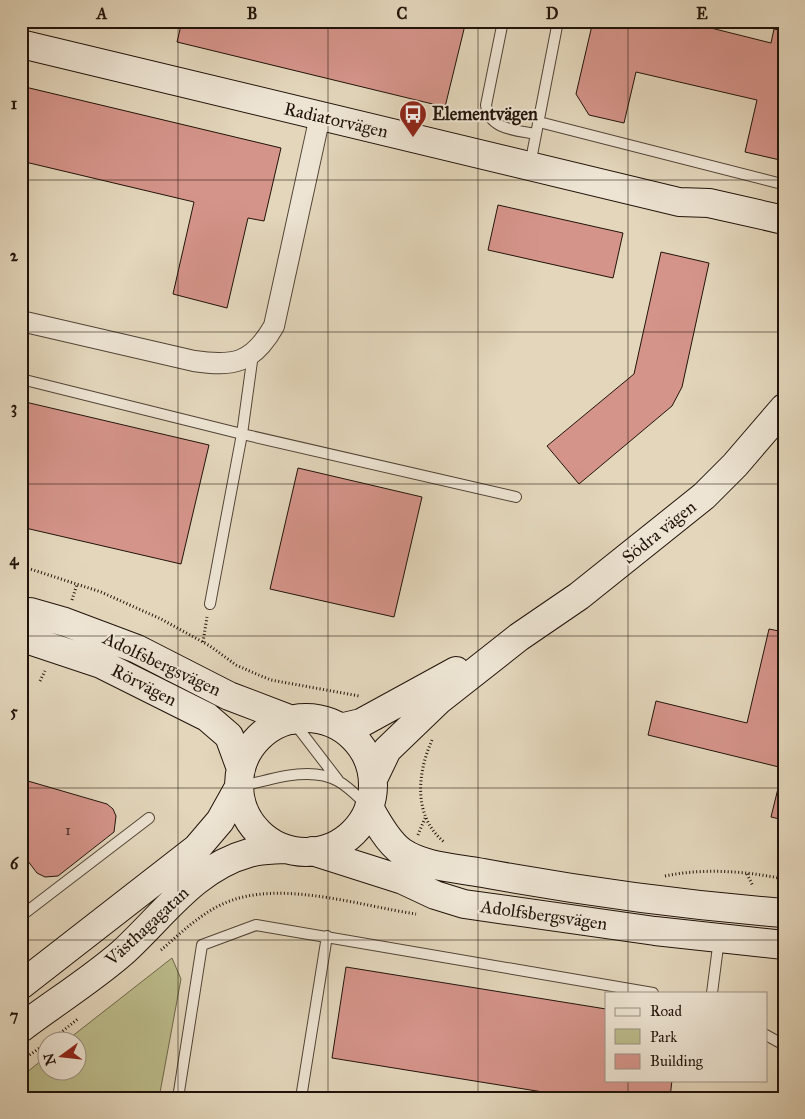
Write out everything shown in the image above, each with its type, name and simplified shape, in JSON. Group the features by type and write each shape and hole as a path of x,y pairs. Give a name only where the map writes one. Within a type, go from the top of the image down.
{"main road":[{"name":"Radiatorvägen","path":"21,44 679,202 709,203 784,220"},
{"name":"Radiatorvägen","path":"679,202 706,218 746,227 784,240"},
{"name":"Södra vägen","path":"374,777 387,750 440,700 519,637 579,596 704,496 735,465 784,408"},
{"path":"22,639 30,626 26,603"},
{"name":"Adolfsbergsvägen","path":"26,603 129,646 229,696 292,720"},
{"name":"Södra vägen","path":"344,727 361,723 519,637"},
{"name":"Rörvägen","path":"22,639 101,664 207,717 229,736 240,776 242,808 247,820 262,838 283,849"},
{"path":"283,849 295,852 312,851 337,846 349,838 364,817 369,806 374,777 362,745 344,727 324,722 292,720"},
{"name":"Västhagagatan","path":"21,985 197,848 220,821 240,776 245,751 261,735 280,723 292,720"},
{"name":"Adolfsbergsvägen","path":"369,806 380,825 402,852 426,862 529,882 784,913"},
{"name":"Västhagagatan","path":"21,1028 121,953 182,894 206,874 230,860 250,853 283,849"},
{"name":"Adolfsbergsvägen","path":"312,851 403,880 435,895 464,904 719,939 784,945"},
{"path":"719,939 723,907"}],"street":[{"path":"21,321 194,361 219,365 237,363 253,354 265,342 274,326 320,116"}],"lane":[{"path":"503,21 486,105 487,112 496,125 536,134"},
{"path":"530,166 558,21"},
{"path":"539,122 778,183 784,182"},
{"path":"210,604 242,434 253,354"},
{"path":"21,379 242,434 516,497"},
{"path":"292,720 338,781 369,806"},
{"path":"240,776 321,775 338,781"},
{"path":"21,916 148,818"},
{"path":"178,1098 202,945 256,925 647,992"},
{"path":"301,1098 327,936"},
{"path":"712,992 719,939"},
{"path":"768,1036 784,1045"}],"path":[{"path":"21,566 101,592 161,619 203,642 236,665 271,680 350,696"},
{"path":"203,642 210,604"},
{"path":"432,740 421,775 422,805 430,826 449,846"},
{"path":"661,877 693,870 784,879"},
{"path":"747,874 755,891"},
{"path":"21,1061 38,1049"}],"green space":[{"path":"172,958 181,979 159,1098 21,1098 21,1077 38,1063 38,1082 88,1082 88,1032 77,1032"}],"building":[{"path":"182,21 466,21 445,107 177,42"},
{"path":"593,21 683,21 771,43 774,29 784,31 784,158 780,160 745,152 757,100 636,72 624,123 589,115 576,94"},
{"path":"21,86 281,148 264,221 248,218 227,308 173,294 194,202 21,161"},
{"path":"498,205 623,233 613,278 488,250"},
{"path":"661,252 709,263 682,387 672,406 579,484 547,446 634,374"},
{"path":"21,401 209,445 181,564 21,527"},
{"path":"298,468 422,497 394,617 270,589"},
{"path":"769,629 784,632 784,820 771,817 783,768 648,735 656,701 747,723"},
{"path":"21,779 107,804 113,809 116,816 114,832 58,876 45,877 37,873 21,852"},
{"path":"346,967 605,1009 605,1082 672,1082 670,1098 580,1098 332,1058"}],"place":[{"name":"Elementvägen","path":"413,138"}]}
